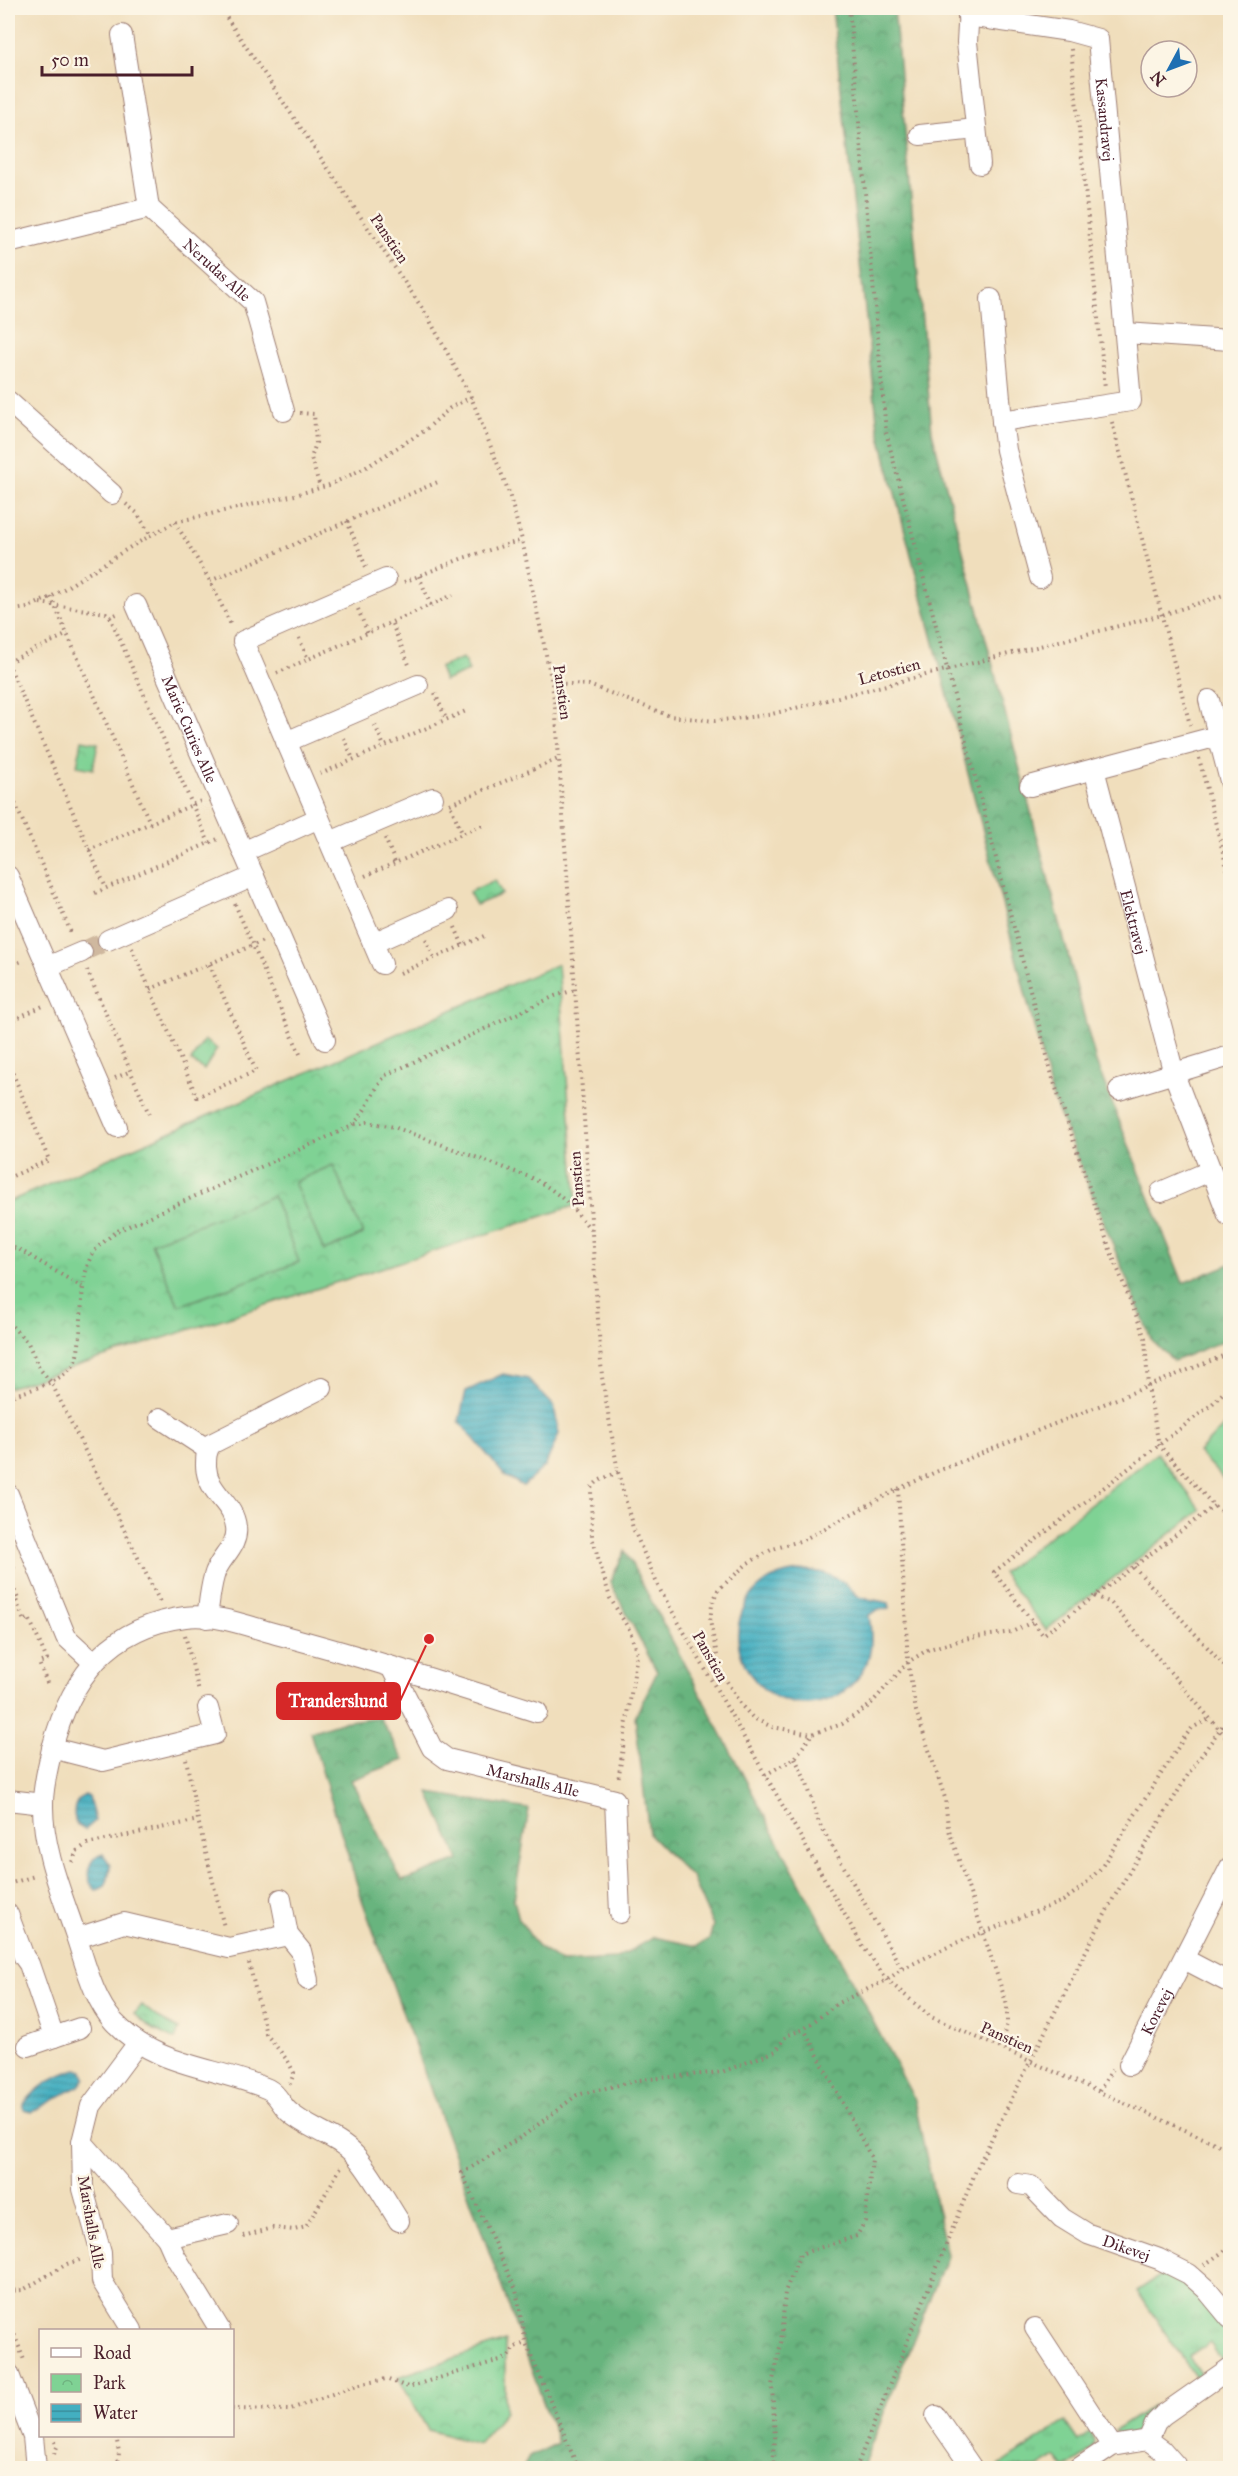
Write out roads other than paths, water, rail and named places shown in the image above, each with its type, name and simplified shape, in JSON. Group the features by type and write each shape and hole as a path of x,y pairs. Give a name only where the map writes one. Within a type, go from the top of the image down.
{"street":[{"name":"Kassandravej","path":"980,164 967,42 968,12 1069,31 1098,39 1131,401 1002,421"},
{"path":"8,243 149,208 122,35"},
{"path":"920,135 976,129"},
{"name":"Nerudas Alle","path":"149,208 253,302 284,411"},
{"path":"991,299 1006,450 1040,578"},
{"path":"1125,333 1230,340"},
{"path":"8,401 112,495"},
{"path":"380,581 243,641 382,964"},
{"name":"Marie Curies Alle","path":"136,605 325,1040"},
{"path":"286,742 418,685"},
{"path":"1209,699 1230,781"},
{"path":"1030,786 1218,736"},
{"name":"Elektravej","path":"1094,769 1174,1074 1228,1215"},
{"path":"330,842 377,822 441,801"},
{"path":"243,852 319,818"},
{"path":"8,876 14,908 47,967 117,1127"},
{"path":"116,936 254,876"},
{"path":"373,943 448,910"},
{"path":"47,967 82,952"},
{"path":"1119,1090 1230,1056"},
{"path":"1161,1192 1210,1171"},
{"path":"207,1618 214,1575 234,1545 237,1527 229,1507 215,1494 206,1476 207,1449 212,1444 322,1388"},
{"path":"160,1418 207,1449"},
{"path":"8,1494 41,1614 54,1645 93,1662"},
{"path":"399,2221 354,2154 288,2111 273,2091 150,2051 115,2022 105,2009 93,1985 55,1870 47,1839 43,1804 47,1766 64,1708 93,1662 103,1652 140,1629 175,1619 221,1619 331,1648 537,1712"},
{"name":"Marshalls Alle","path":"391,1667 432,1748 447,1759 615,1800 620,1913"},
{"path":"52,1748 103,1761 215,1734 208,1708"},
{"path":"8,1800 43,1804"},
{"name":"Korevej","path":"1130,2065 1230,1867"},
{"path":"281,1899 288,1935 301,1951 308,1980"},
{"path":"8,1914 24,1957 29,1964 54,2037"},
{"path":"77,1938 124,1923 236,1946 288,1935"},
{"path":"1184,1959 1230,1983"},
{"path":"28,2046 80,2028"},
{"name":"Marshalls Alle","path":"131,2329 102,2281 101,2253 82,2189 82,2142 91,2106 138,2043"},
{"name":"Marshalls Alle","path":"82,2142 167,2238 174,2256 219,2329"},
{"name":"Dikevej","path":"1018,2184 1031,2186 1062,2218 1088,2234 1159,2259 1189,2274 1206,2289 1230,2318"},
{"path":"167,2238 228,2224"},
{"path":"1035,2328 1112,2446"},
{"path":"1148,2440 1156,2422 1163,2415 1230,2368"},
{"path":"8,2372 33,2437 36,2469"},
{"path":"936,2416 972,2469"},
{"path":"1079,2469 1112,2446 1148,2440 1162,2450 1178,2469"}],"water":[{"path":"503,1374 528,1379 554,1406 559,1434 545,1466 523,1486 505,1476 459,1421 466,1391"},
{"path":"805,1570 825,1573 844,1582 859,1597 889,1603 890,1608 878,1610 869,1615 871,1646 869,1656 862,1673 855,1681 833,1698 805,1704 783,1700 765,1690 751,1675 742,1656 738,1637 740,1617 750,1598 766,1582 785,1574"},
{"path":"85,1795 89,1797 95,1821 85,1830 77,1825 74,1812 76,1804"},
{"path":"103,1854 110,1864 109,1877 104,1887 96,1890 89,1880 89,1869 93,1860"},
{"path":"77,2069 83,2071 85,2078 79,2086 32,2112 24,2110 24,2104 41,2087 62,2074"}],"tunnel":[{"path":"82,952 108,940"}],"place":[{"name":"Tranderslund","path":"429,1639"}]}
